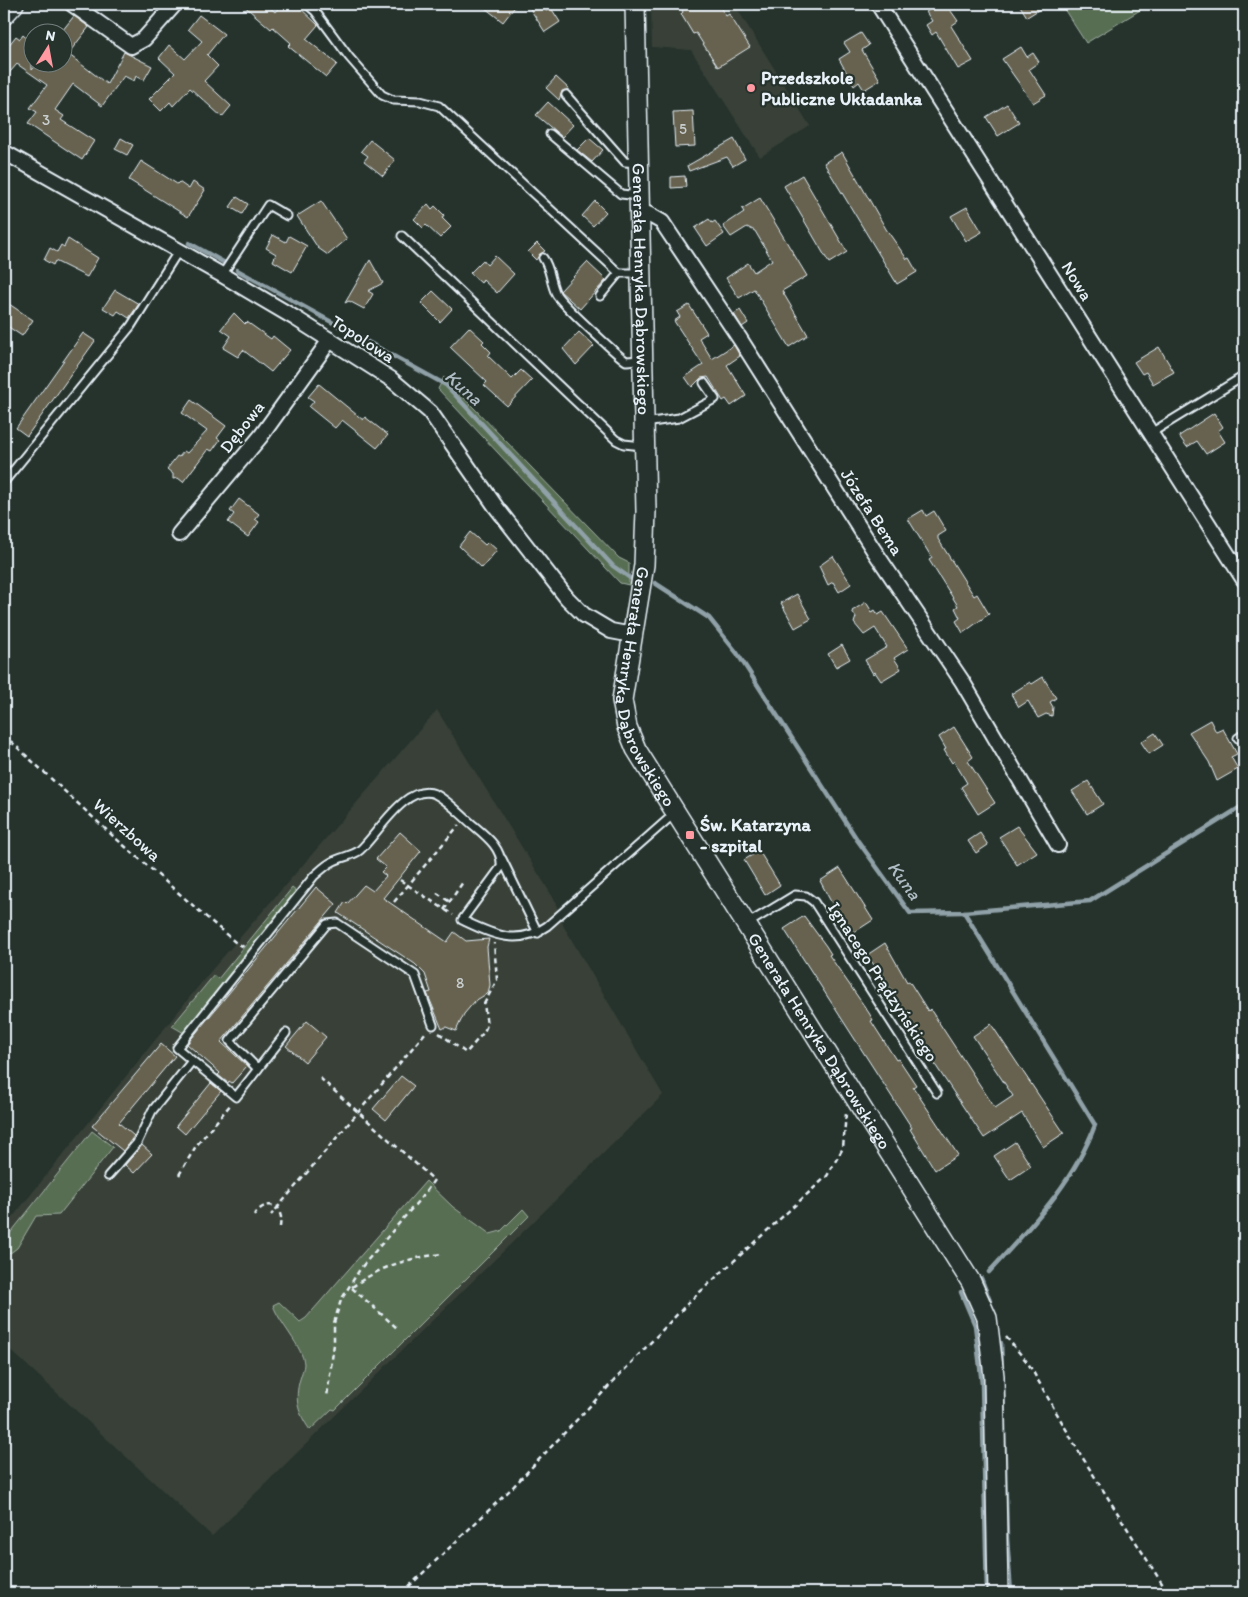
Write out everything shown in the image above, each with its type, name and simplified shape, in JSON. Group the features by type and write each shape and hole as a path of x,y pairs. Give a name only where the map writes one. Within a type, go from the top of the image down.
{"street":[{"path":"4,15 14,4"},
{"path":"72,4 132,46 144,39 175,4"},
{"name":"Generała Henryka Dąbrowskiego","path":"635,4 646,446 645,553 622,693 627,727 636,749 971,1282 987,1318 994,1376 998,1593"},
{"name":"Nowa","path":"878,4 1244,580"},
{"name":"Topolowa","path":"4,152 222,275 391,379 430,412 537,563 584,615 611,631 632,635"},
{"name":"Józefa Bema","path":"640,215 648,214 662,222 740,338 873,549 962,681 1058,845"},
{"name":"Dębowa","path":"180,534 261,436 330,340"}],"lane":[{"path":"307,4 315,11 349,57 382,95 393,100 420,101 439,106 619,273 642,273"},
{"path":"566,95 625,162 639,162"},
{"path":"550,134 622,194 640,196"},
{"path":"222,275 268,205 287,216"},
{"path":"402,236 616,440 624,444 646,446"},
{"path":"4,482 131,326 179,250"},
{"path":"543,258 550,267 556,294 626,361 644,360"},
{"path":"600,296 619,273"},
{"path":"1151,433 1244,376"},
{"path":"645,423 679,418 714,399 704,383"},
{"path":"286,1033 236,1097 177,1048 314,876 332,862 358,852 402,803 419,792 433,794 442,799 490,841 502,859 538,933"},
{"path":"502,859 501,867 462,920 494,934 527,937 538,933 570,907 676,813"},
{"name":"Ignacego Prądzyńskiego","path":"746,924 795,895 806,896 814,902 937,1093"},
{"path":"258,1069 230,1041 327,924 337,923 415,975 434,1025"},
{"path":"108,1176 137,1143 152,1111 192,1061"}],"path":[{"name":"Wierzbowa","path":"4,735 113,836 235,942"},
{"path":"394,902 464,818"},
{"path":"400,880 462,920"},
{"path":"444,910 463,882"},
{"path":"437,893 450,902"},
{"path":"271,1215 434,1025 437,1032 466,1053 484,1032 487,1024 484,1004 497,980 494,934"},
{"path":"320,1078 434,1180 360,1269 341,1300 334,1323 334,1344 326,1398"},
{"path":"179,1176 196,1146 236,1097"},
{"path":"402,1593 511,1489 689,1302 827,1176 843,1148 846,1109"},
{"path":"254,1216 264,1206 278,1207"},
{"path":"278,1207 281,1216 280,1227"},
{"path":"350,1286 398,1262 440,1254"},
{"path":"350,1286 396,1328"},
{"path":"990,1331 1006,1336 1028,1362 1079,1452 1168,1593"}],"shaded area":[{"name":"Przedszkole Publiczne Układanka","path":"651,4 734,4 810,126 760,157 691,50 652,47"},
{"path":"437,710 554,899 564,927 663,1095 212,1536 4,1344 4,1228 210,972"}],"green space":[{"path":"1072,4 1150,4 1086,43 1064,9"},
{"path":"444,377 619,558 629,563 629,585 620,583 438,389"},
{"path":"292,888 298,893 197,1019 184,1033 172,1026 214,975 218,979"},
{"path":"92,1131 113,1147 59,1215 36,1216 17,1248 9,1254 4,1250 4,1241"},
{"path":"426,1181 453,1207 490,1234 501,1231 523,1209 529,1216 335,1410 332,1409 310,1430 300,1412 297,1400 298,1387 304,1366 303,1357 273,1305 279,1302 300,1322 306,1318"}],"building":[{"path":"242,4 266,4 275,12 282,4 296,4 318,25 306,39 337,64 326,77 288,46 291,43 273,27 271,29"},
{"path":"480,4 517,4 503,22"},
{"path":"527,4 542,4 546,11 551,8 560,22 545,32"},
{"path":"692,4 718,4 726,16 729,14 750,47 718,67 696,33 693,34 681,14 682,10"},
{"path":"939,4 946,4 958,21 951,26 973,61 958,69 936,32 932,35 926,25 932,21 926,12"},
{"path":"1019,4 1048,4 1027,17"},
{"path":"199,15 224,34 207,55 218,66 204,81 231,106 222,117 190,88 173,106 170,102 161,111 149,99 175,73 159,58 169,45 185,59 202,41 188,29"},
{"path":"74,16 89,27 72,49 72,22 69,22"},
{"path":"861,33 869,45 862,50 880,80 864,90 859,82 854,86 839,59 850,52 844,43"},
{"path":"16,36 20,39 22,36 22,68 17,64 4,79 4,63 8,57 4,51"},
{"path":"1021,47 1027,57 1033,53 1039,62 1029,69 1046,95 1033,103 1002,59"},
{"path":"124,52 152,66 144,80 136,76 134,81 124,76 102,106 73,84 55,110 64,116 61,120 94,141 82,160 28,124 37,112 30,108 47,85 28,72 72,72 72,57 107,84"},
{"path":"556,77 569,89 562,91 559,100 546,88"},
{"path":"548,102 573,125 562,137 536,115"},
{"path":"1007,104 1019,123 998,136 986,117"},
{"path":"693,111 695,146 675,147 673,112"},
{"path":"121,138 133,145 127,155 115,149"},
{"path":"589,138 603,150 592,162 577,150"},
{"path":"734,139 745,159 733,166 727,157 689,171 687,166"},
{"path":"370,140 395,160 383,176 364,161 368,156 361,151"},
{"path":"842,152 886,229 907,259 909,258 917,272 897,284 824,163"},
{"path":"141,161 177,184 179,182 189,189 193,182 205,190 188,217 129,180"},
{"path":"802,175 847,252 829,263 784,186"},
{"path":"685,176 686,187 671,188 671,177"},
{"path":"237,197 248,204 242,214 230,207"},
{"path":"760,198 807,276 782,291 808,335 789,347 754,289 739,298 726,278 748,263 754,272 772,260 755,231 747,227 731,237 723,226 744,212 742,209"},
{"path":"321,201 347,239 328,255 318,248 297,216"},
{"path":"595,201 606,212 593,226 582,216"},
{"path":"428,204 432,209 435,206 444,215 442,218 451,227 440,238 426,225 423,228 414,219"},
{"path":"967,207 982,232 966,241 951,216"},
{"path":"709,219 712,223 715,221 724,234 707,246 695,228"},
{"path":"273,235 286,242 289,236 307,246 292,272 273,261 276,254 266,248"},
{"path":"68,239 98,258 87,277 55,261 53,265 44,260 50,248 57,252 61,245 64,247"},
{"path":"537,243 545,251 536,260 528,252"},
{"path":"495,256 514,274 497,293 483,280 481,283 470,273 483,260 487,265"},
{"path":"370,260 383,283 368,291 373,294 364,309 349,301 345,303"},
{"path":"587,262 606,280 580,309 560,291"},
{"path":"115,290 139,304 129,318 118,311 115,315 103,308"},
{"path":"433,291 452,309 440,322 421,303"},
{"path":"9,304 33,320 22,336 4,324 4,312"},
{"path":"689,305 707,333 699,338 712,359 734,345 740,356 727,365 746,396 731,406 726,399 723,401 708,377 701,378 692,387 685,377 703,365 674,321 680,317 677,312"},
{"path":"740,310 748,323 742,327 734,314"},
{"path":"234,313 245,324 247,322 271,339 273,336 290,350 271,372 243,350 238,357 223,348 231,336 221,329"},
{"path":"469,327 484,341 482,343 491,352 488,356 512,379 521,370 532,380 507,406 484,385 487,382 450,347"},
{"path":"579,332 594,346 576,365 563,349"},
{"path":"83,333 95,341 27,436 16,428"},
{"path":"1159,347 1174,372 1153,384 1146,372 1142,374 1134,362"},
{"path":"319,384 363,420 365,417 388,435 377,448 342,420 335,428 309,407 314,401 308,397"},
{"path":"191,400 226,426 217,438 220,440 212,451 208,449 183,482 178,478 173,479 173,474 167,469 177,456 179,457 184,451 187,453 207,431 182,413"},
{"path":"1214,413 1223,427 1218,431 1225,442 1206,454 1197,441 1187,447 1179,436"},
{"path":"239,499 259,514 255,519 259,522 248,537 228,522 234,514 230,511"},
{"path":"923,510 926,516 934,511 946,531 938,536 938,539 974,596 977,594 989,614 963,633 956,621 960,618 955,608 958,606 929,560 932,558 908,519"},
{"path":"470,532 485,545 488,542 497,550 482,568 459,546"},
{"path":"833,556 851,584 839,592 833,582 828,585 819,566"},
{"path":"797,594 811,619 795,628 781,603"},
{"path":"866,602 872,612 875,610 878,615 883,612 908,649 894,658 901,669 881,681 875,672 873,674 865,660 887,647 875,628 864,635 854,623 856,617 852,611"},
{"path":"842,645 850,659 836,667 828,654"},
{"path":"1043,677 1056,698 1050,702 1053,707 1052,716 1046,714 1038,718 1028,701 1019,707 1011,694 1030,682 1032,684"},
{"path":"1210,720 1216,732 1223,729 1237,754 1231,757 1238,769 1217,781 1209,762 1189,732"},
{"path":"954,727 973,757 968,761 995,803 978,814 961,787 967,783 954,761 952,763 944,750 946,749 939,737"},
{"path":"1155,733 1163,745 1149,754 1141,742"},
{"path":"1088,781 1103,804 1087,814 1072,791"},
{"path":"1017,826 1037,852 1017,865 999,837"},
{"path":"400,832 421,851 383,898 447,942 454,932 466,941 489,939 487,947 490,985 488,993 475,1001 464,1014 456,1031 446,1027 442,1029 427,993 431,992 425,974 415,964 338,913 345,902 347,904 364,885 373,891 386,876 381,872 386,867 376,859"},
{"path":"980,833 988,845 976,853 968,841"},
{"path":"759,851 780,885 765,895 744,860"},
{"path":"840,868 873,920 853,933 838,915 820,881"},
{"path":"316,887 336,904 221,1042 247,1066 232,1083 229,1081 228,1083 218,1075 220,1073 187,1044"},
{"path":"804,916 826,946 831,954 829,955 869,1013 873,1020 871,1021 896,1060 898,1059 902,1064 916,1085 913,1087 958,1155 935,1170 910,1129 912,1128 784,929"},
{"path":"885,943 907,982 909,981 928,1011 930,1009 995,1108 1013,1096 973,1036 991,1024 1064,1133 1043,1147 1022,1113 984,1138 924,1048 892,991 867,955"},
{"path":"307,1021 326,1037 305,1062 286,1046"},
{"path":"161,1044 175,1056 119,1123 134,1136 123,1151 92,1126"},
{"path":"401,1076 414,1086 386,1120 373,1109"},
{"path":"211,1083 221,1091 185,1134 176,1126"},
{"path":"1015,1142 1031,1166 1010,1180 994,1156"},
{"path":"142,1145 152,1154 134,1173 125,1165"}],"waterway":[{"name":"Kuna","path":"189,243 225,263"},
{"name":"Kuna","path":"237,270 446,385 613,566 630,578"},
{"name":"Kuna","path":"655,583 709,618 737,653 858,841 910,913 964,912 1090,901 1244,805"},
{"path":"964,912 1095,1125 1086,1146 1063,1185 1035,1221 989,1272"},
{"path":"981,1278 990,1301"},
{"path":"961,1292 975,1325 982,1384 987,1593"},
{"path":"1001,1343 1002,1370"},
{"path":"1003,1385 1007,1538 1011,1593"}],"place":[{"name":"Przedszkole Publiczne Układanka","path":"751,88"},
{"name":"Św. Katarzyna - szpital","path":"690,835"}]}
